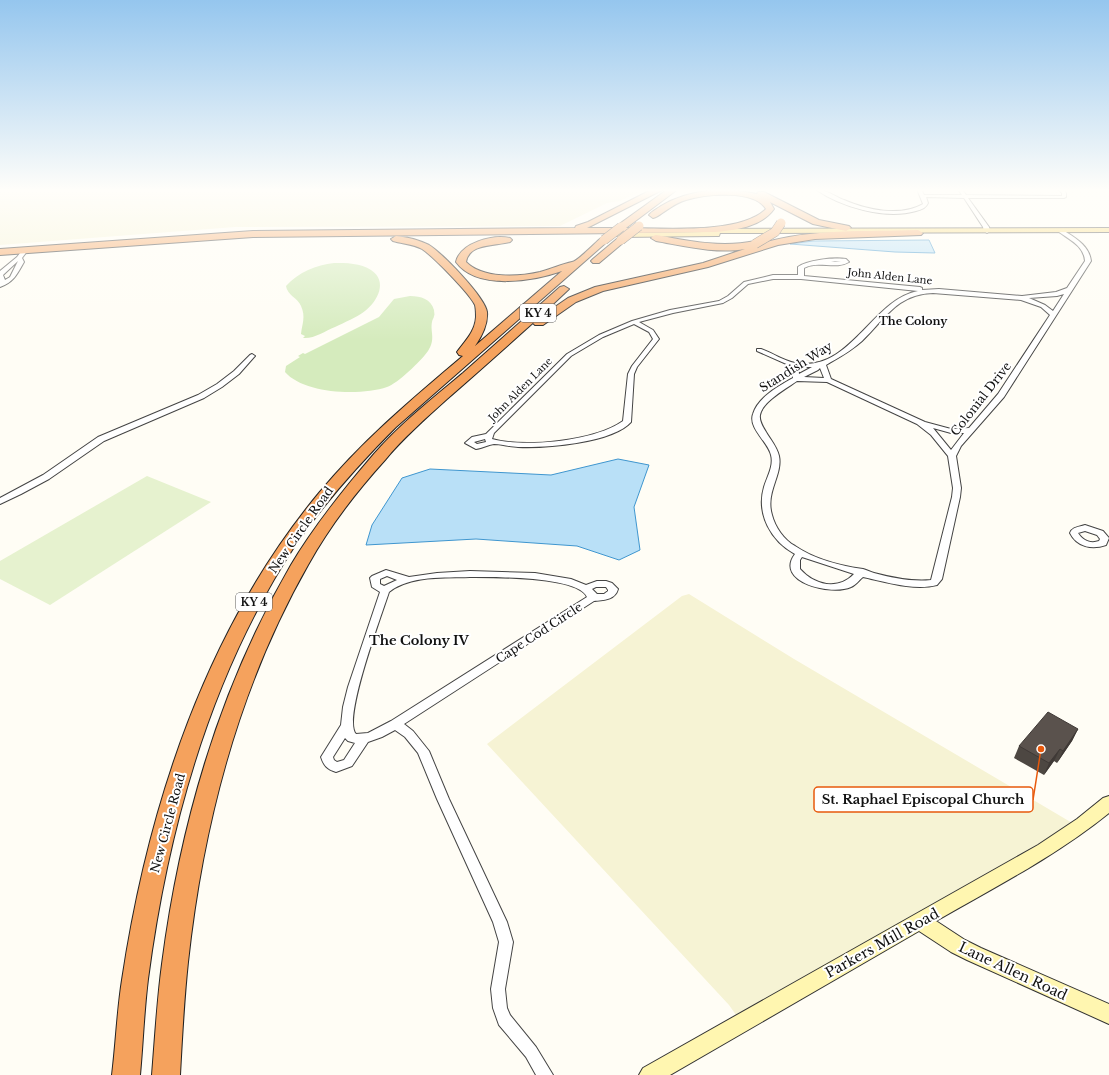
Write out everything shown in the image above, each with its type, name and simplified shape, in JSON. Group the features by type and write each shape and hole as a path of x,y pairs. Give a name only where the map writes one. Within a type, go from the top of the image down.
{"highway":[{"path":"0,257 182,239"},
{"path":"0,252 22,254 218,239"},
{"path":"401,239 421,245 432,252 474,296 480,306 480,325 472,342 418,401"},
{"path":"427,239 426,240 432,252"},
{"name":"New Circle Road","path":"126,1075 136,968 149,897 163,836 186,761 221,667 242,624 267,579 301,526 352,463 391,424 599,245 610,239"},
{"name":"New Circle Road","path":"166,1075 177,947 192,857 217,758 256,650 293,577 316,538 336,510 380,456 614,239"},
{"path":"599,245 573,262 554,271 520,278 499,277 482,274 472,271 461,262 462,256 469,249 488,242 505,240 617,239"},
{"path":"640,239 716,251 739,250 792,239"},
{"path":"664,239 713,247 733,247 755,244 763,239"},
{"path":"455,386 546,318 581,296 614,284 704,265 769,244"}],"main road":[{"name":"Parkers Mill Road","path":"650,1075 921,922 1044,850 1083,824 1109,803"},
{"name":"Lane Allen Road","path":"921,922 958,946 974,954 1109,1014"}],"street":[{"name":"Colonial Drive","path":"952,456 958,445 1001,395 1088,261 1088,257 1084,249 1071,239"},
{"path":"22,254 21,262 9,281 1,284 0,275 22,254"},
{"path":"801,277 801,269 804,265 823,262"},
{"path":"0,275 14,273"},
{"name":"John Alden Lane","path":"494,442 489,440 488,436 491,432 570,355 601,336 634,322 672,311 720,302 730,297 744,284 757,280 780,276 801,277 1011,297 1038,303 1048,308 1054,315"},
{"path":"880,285 896,292 900,297 899,301"},
{"name":"John Alden Lane","path":"1011,297 1038,297 1057,294 1071,289"},
{"name":"Standish Way","path":"939,291 913,293 899,301 854,345 767,398 755,416 756,421 776,458 775,467 766,493 767,514 778,536 785,543 800,553 834,565 862,572 920,584 932,583 937,579 956,497 957,480 952,456"},
{"path":"488,436 475,438 469,443 476,447 494,442 525,445 559,444 605,433 618,429 625,424 627,422 631,374 634,367 656,339 651,331 634,322"},
{"path":"759,350 794,365 822,365 828,380"},
{"path":"0,501 44,478 102,439 214,391 230,378 252,356"},
{"path":"794,365 797,379 828,380 920,422 951,431 972,430"},
{"path":"920,422 934,434 952,456"},
{"path":"800,553 795,560 795,569 803,578 817,585 835,587 847,585 862,572"},
{"path":"364,739 348,763 336,767 329,763 327,757 346,727 360,667 385,591 375,585 375,578 380,574 386,573 393,574 406,580"},
{"name":"Cape Cod Circle","path":"364,739 376,735 395,724 589,593 562,581 504,574 464,574 406,580 392,584 385,591"},
{"path":"395,724 409,734 422,751 500,922 506,942 498,989 500,1008 504,1020 531,1052 544,1075"},
{"path":"346,727 348,733 352,736 357,739 364,739"}],"shaded area":[{"path":"0,239 76,239 0,245"},
{"path":"689,594 794,659 1079,827 741,1022 729,1005 487,744 682,596"}],"green space":[{"path":"348,263 371,270 379,280 380,285 377,297 370,307 358,316 319,334 303,338 305,336 301,334 303,317 300,303 288,292 286,286 296,277 308,270 321,265"},
{"path":"410,296 425,299 433,306 434,318 432,321 432,343 428,351 420,360 403,377 391,385 376,390 362,392 333,391 305,385 285,372 286,366 300,357 298,356 303,353 305,354 379,317 394,299"},
{"path":"147,476 211,502 50,605 0,579 0,561"}],"water":[{"path":"929,240 935,253 895,252 790,244 813,241"},
{"path":"618,459 649,465 634,507 640,550 619,560 577,546 476,539 366,545 372,525 402,478 430,469 551,475"}],"building":[{"path":"1048,712 1078,729 1063,751 1060,749 1049,763 1019,746"}],"place":[{"name":"St. Raphael Episcopal Church","path":"1041,749"}],"district":[{"name":"The Colony","path":"913,321"},
{"name":"The Colony IV","path":"419,640"}]}
